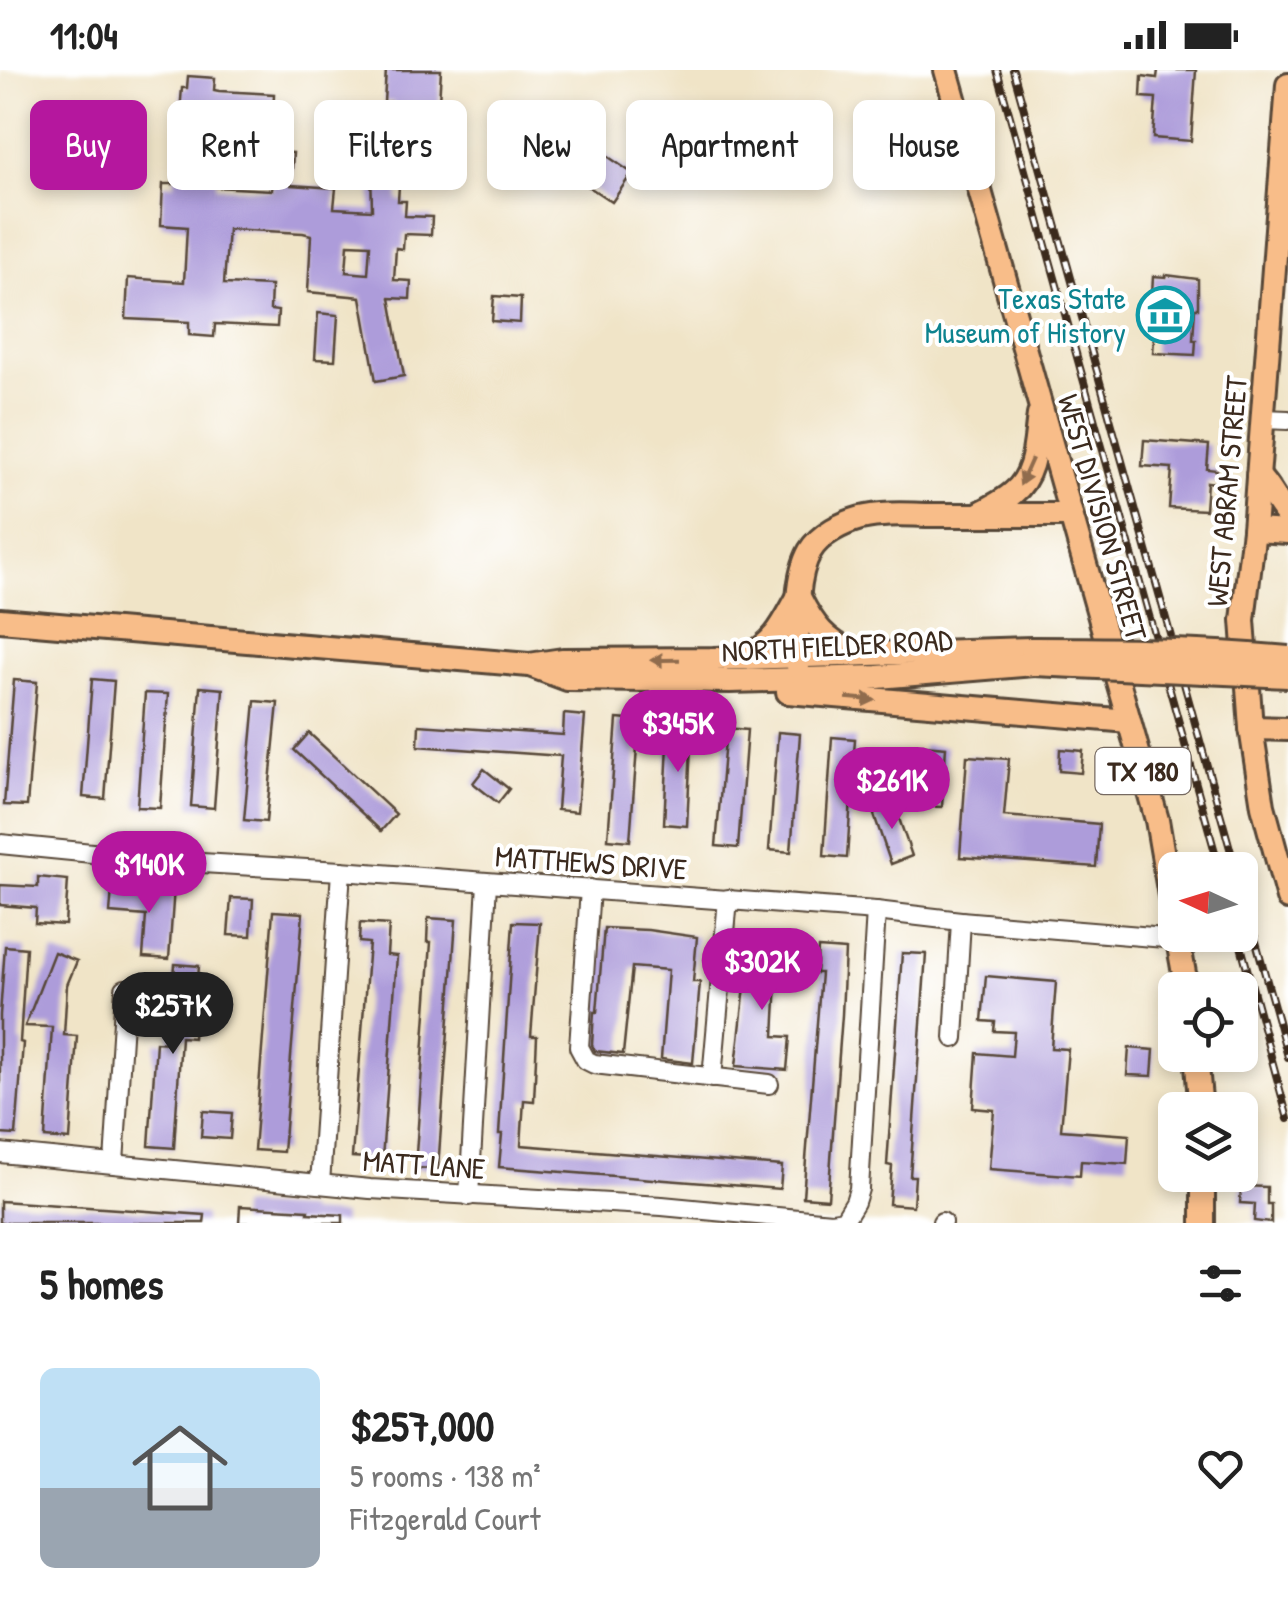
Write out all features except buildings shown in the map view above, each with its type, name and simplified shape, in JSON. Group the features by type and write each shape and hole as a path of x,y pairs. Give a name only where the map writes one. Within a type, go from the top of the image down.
{"main road":[{"name":"WEST DIVISION STREET","path":"946,70 1130,721 1162,852"},
{"name":"WEST ABRAM STREET","path":"1288,84 1264,420 1243,620 1251,728 1263,806 1288,898"},
{"path":"978,515 1024,481 1032,465 1041,407"},
{"path":"1258,476 1288,516"},
{"path":"798,680 799,596 810,552 821,538 843,524 879,516 1071,516"},
{"path":"1254,530 1288,532"},
{"path":"799,596 820,632 856,654"},
{"path":"744,658 764,648 775,636 799,596"},
{"name":"NORTH FIELDER ROAD","path":"0,620 529,665 563,660 856,654 1148,660"},
{"path":"1148,660 1226,652 1288,658"},
{"name":"NORTH FIELDER ROAD","path":"529,665 567,679 798,680 878,677 1033,656"},
{"path":"1148,660 1288,676"},
{"path":"730,681 801,694 1130,721"},
{"path":"1251,728 1288,729"},
{"path":"1203,1192 1203,1223"}],"street":[{"path":"1264,420 1288,420"},
{"name":"MATTHEWS DRIVE","path":"0,844 184,862 341,870 961,921 1158,932"},
{"path":"320,1184 341,870"},
{"path":"469,1196 486,882"},
{"path":"590,890 579,1047 586,1060 769,1084"},
{"path":"712,1078 728,899"},
{"name":"MATT LANE","path":"0,1153 469,1196 844,1220 859,1189 876,911"},
{"path":"954,1038 961,921"},
{"path":"114,1163 125,989"},
{"path":"580,1223 582,1201"}],"railway":[{"path":"997,70 1215,852"},
{"path":"1013,70 1231,852"},
{"path":"1258,949 1288,1057"},
{"path":"1243,952 1288,1119"}],"place":[{"name":"Texas State Museum of History","path":"1165,315"}]}
